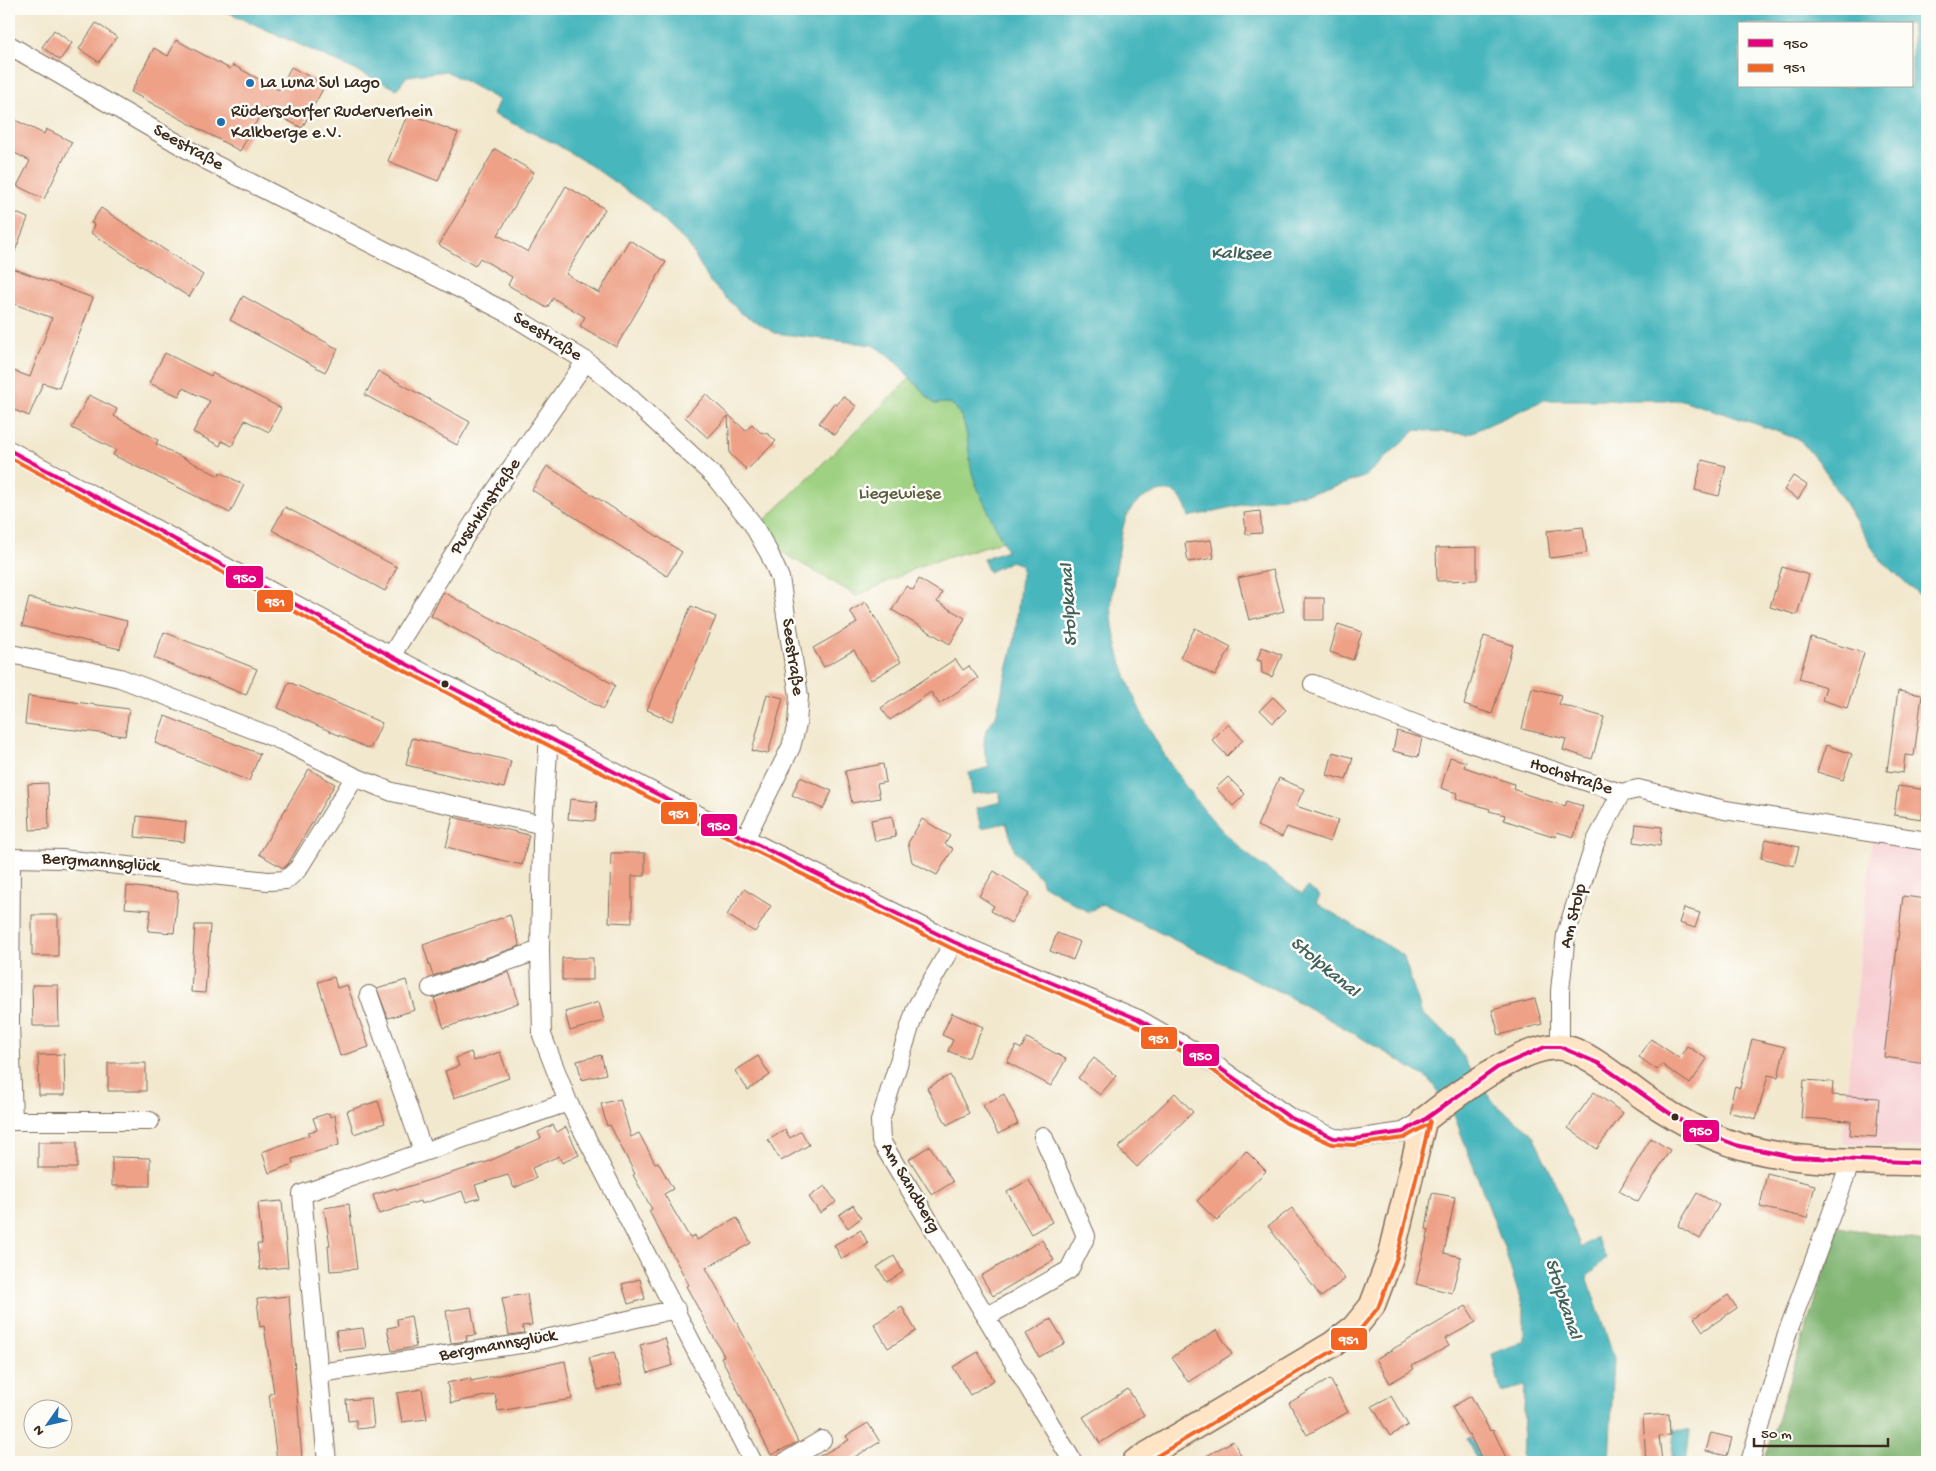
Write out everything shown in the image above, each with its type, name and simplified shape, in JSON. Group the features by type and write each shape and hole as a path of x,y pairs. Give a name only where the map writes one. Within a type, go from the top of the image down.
{"main road":[{"path":"1135,1462 1333,1344 1354,1328 1372,1306 1392,1256 1429,1116 1498,1068 1546,1047 1560,1047 1598,1063 1666,1112 1708,1134 1739,1146 1793,1157 1927,1163"}],"street":[{"name":"Seestraße","path":"9,45 206,160 506,312 586,361 625,393 714,476 752,523 769,553 780,578 799,696 797,724 791,747 746,837"},
{"name":"Puschkinstraße","path":"391,656 481,511 586,361"},
{"path":"9,450 391,656 549,736 684,808 746,837 954,942 1138,1019 1204,1057 1289,1118 1334,1138 1354,1139 1403,1132 1429,1116"},
{"path":"16,655 120,678 283,741 355,777 392,792 544,825"},
{"name":"Hochstraße","path":"1313,684 1431,730 1621,793 1638,789 1725,810 1927,841"},
{"path":"549,736 540,950 542,1035 568,1102 753,1462"},
{"name":"Bergmannsglück","path":"150,1121 13,1121 10,1023 11,858 62,859 268,881 286,880 298,869 355,777"},
{"name":"Am Stolp","path":"1560,1047 1560,991 1566,934 1595,843 1621,793"},
{"name":"Am Sandberg","path":"954,942 916,1008 880,1121 881,1141 1073,1462"},
{"path":"431,988 540,950"},
{"path":"369,995 423,1151"},
{"path":"327,1462 302,1194 568,1102"},
{"path":"986,1317 1069,1270 1086,1236 1043,1136"},
{"path":"1750,1462 1788,1331 1851,1161"},
{"name":"Bergmannsglück","path":"319,1373 528,1343 676,1309"},
{"path":"785,1462 822,1440"}],"shaded area":[{"path":"1872,838 1927,847 1927,1149 1842,1143"}],"green space":[{"name":"Liegewiese","path":"910,378 934,404 950,403 962,418 974,478 1003,541 922,565 857,596 782,552 760,525"},
{"path":"1927,1184 1927,1462 1764,1462 1838,1227 1924,1241"}],"water":[{"name":"Kalksee","path":"221,9 1927,9 1927,602 1878,557 1824,469 1800,440 1682,400 1544,400 1468,434 1416,430 1364,477 1323,491 1258,501 1189,517 1184,503 1177,494 1167,491 1160,492 1142,499 1135,505 1129,511 1123,527 1114,578 1112,602 1112,617 1118,648 1127,679 1140,711 1175,771 1216,824 1253,859 1302,894 1307,887 1320,896 1316,903 1403,955 1422,1014 1454,1040 1471,1072 1496,1105 1531,1132 1551,1173 1581,1248 1596,1237 1606,1258 1587,1277 1614,1358 1609,1462 1522,1462 1525,1386 1501,1392 1492,1354 1524,1341 1524,1312 1504,1247 1454,1115 1429,1079 1284,994 1102,904 1088,912 1042,884 1041,879 1015,851 1006,823 981,828 976,808 1001,802 999,791 972,794 969,773 989,767 984,740 991,722 996,716 1015,638 1022,565 1011,561 989,572 983,559 1007,550 974,479 965,428 957,410 950,403 934,404 893,359 873,345 775,333 741,313 710,282 689,245 647,205 556,144 493,114 499,100 446,71 407,76 397,89"},
{"path":"1487,1427 1505,1462 1478,1462 1467,1439"},
{"path":"1674,1430 1690,1431 1686,1462 1671,1462"}],"building":[{"path":"96,23 117,37 99,62 79,49"},
{"path":"54,30 72,43 60,60 42,47"},
{"name":"Rüdersdorfer Ruderverhein Kalkberge e.V.","path":"176,40 230,69 233,65 279,90 291,67 325,85 302,128 264,108 240,151 131,92 154,48 168,56"},
{"path":"408,113 458,133 438,181 388,161"},
{"path":"9,117 44,134 46,129 72,142 44,199 17,186 30,161 9,150"},
{"path":"495,149 534,172 498,235 528,252 566,186 605,209 566,274 599,293 629,240 666,262 616,347 580,326 585,317 553,298 547,308 508,285 512,277 480,258 475,266 439,245"},
{"path":"101,208 203,275 189,297 91,233 94,224 91,223"},
{"path":"9,210 28,218 10,264 9,264"},
{"path":"9,267 93,298 59,388 43,383 29,416 9,408 9,369 30,377 52,318 9,302"},
{"path":"243,296 338,349 325,372 230,320"},
{"path":"165,353 211,376 212,373 281,408 269,432 245,420 232,446 222,441 220,446 193,432 210,401 183,388 179,396 149,383"},
{"path":"378,371 470,422 457,445 365,395"},
{"path":"706,394 746,431 752,424 760,432 768,434 776,441 747,470 730,454 728,416 708,438 685,417"},
{"path":"89,395 117,409 114,416 158,440 156,444 219,476 220,472 244,485 230,513 113,455 116,450 72,428"},
{"path":"843,396 856,406 835,435 819,423 834,403 837,405"},
{"path":"1702,460 1726,466 1719,496 1695,490"},
{"path":"547,466 682,552 667,576 532,490"},
{"path":"1793,476 1807,485 1798,499 1784,490"},
{"path":"285,507 397,567 385,591 272,530"},
{"path":"1260,511 1262,533 1246,534 1244,513"},
{"path":"1583,527 1587,553 1550,558 1547,531"},
{"path":"1211,540 1214,558 1188,562 1185,543"},
{"path":"1477,547 1477,580 1437,581 1436,548"},
{"path":"1782,567 1809,575 1797,615 1770,607"},
{"path":"1273,570 1284,611 1249,620 1238,578"},
{"path":"919,579 942,593 937,602 965,618 950,644 892,610 906,586 913,590"},
{"path":"443,592 615,685 603,709 431,616"},
{"path":"29,598 127,621 120,649 22,626"},
{"path":"1305,598 1324,598 1324,620 1305,620"},
{"path":"866,602 901,662 871,680 854,650 824,667 813,648 857,623 850,611"},
{"path":"691,606 716,617 672,721 647,710"},
{"path":"1338,624 1362,632 1353,660 1330,652"},
{"path":"1195,628 1231,647 1215,676 1180,657"},
{"path":"164,632 257,669 246,695 154,658"},
{"path":"1484,636 1513,645 1492,714 1464,705"},
{"path":"1811,637 1864,653 1847,708 1822,700 1826,687 1799,679"},
{"path":"1262,647 1282,655 1272,677 1262,673 1261,661 1257,660"},
{"path":"955,659 963,670 969,666 978,678 939,704 931,692 890,720 881,708"},
{"path":"289,682 382,723 370,749 278,708"},
{"path":"1532,688 1561,695 1559,704 1604,717 1592,759 1563,750 1566,739 1522,729"},
{"path":"1898,691 1922,695 1914,756 1905,755 1903,773 1887,771"},
{"path":"767,694 783,698 768,754 752,751"},
{"path":"28,696 129,709 125,736 25,724"},
{"path":"1273,697 1286,710 1273,723 1260,710"},
{"path":"165,716 260,754 249,781 155,743"},
{"path":"1228,724 1243,740 1227,756 1212,740"},
{"path":"1397,731 1422,738 1418,757 1393,751"},
{"path":"412,738 511,761 504,788 406,765"},
{"path":"1826,745 1852,754 1843,780 1817,772"},
{"path":"1333,752 1353,758 1346,780 1327,775"},
{"path":"1450,757 1466,762 1464,767 1514,784 1513,789 1528,795 1565,806 1567,801 1583,806 1574,837 1557,832 1556,837 1540,832 1504,820 1505,815 1489,811 1490,809 1456,799 1457,793 1441,788"},
{"path":"883,764 886,782 877,784 880,798 852,803 845,771"},
{"path":"309,769 335,784 288,864 283,868 259,854"},
{"path":"800,777 832,791 823,809 792,795"},
{"path":"1228,777 1245,794 1233,806 1216,788"},
{"path":"1279,778 1304,789 1296,806 1338,820 1330,842 1287,827 1282,837 1257,826"},
{"path":"48,783 49,829 30,830 28,784"},
{"path":"1898,786 1927,790 1927,815 1922,814 1922,819 1894,815"},
{"path":"570,799 597,802 595,821 568,819"},
{"path":"137,816 186,822 184,842 135,837"},
{"path":"892,816 896,837 875,841 871,820"},
{"path":"453,817 529,835 522,865 446,847"},
{"path":"922,819 950,836 945,844 953,849 937,875 912,862 908,843"},
{"path":"1636,824 1662,827 1660,846 1634,842"},
{"path":"1766,839 1799,847 1794,866 1761,858"},
{"path":"611,853 645,853 645,876 632,876 632,923 609,922"},
{"path":"994,871 1030,893 1011,923 991,911 994,906 979,896"},
{"path":"127,886 178,892 174,933 148,931 151,910 125,908"},
{"path":"744,889 771,906 755,932 727,915"},
{"path":"1903,896 1927,899 1926,1063 1884,1057"},
{"path":"1684,908 1700,913 1695,928 1679,923"},
{"path":"32,915 58,915 58,956 32,956"},
{"path":"510,915 520,946 433,976 423,945"},
{"path":"195,925 210,925 205,993 191,992"},
{"path":"1057,933 1080,942 1073,960 1050,951"},
{"path":"562,958 593,958 593,980 562,980"},
{"path":"509,972 519,1003 444,1028 434,998"},
{"path":"334,977 337,988 347,985 369,1047 340,1056 318,982"},
{"path":"406,980 415,1010 388,1018 377,989"},
{"path":"32,985 58,985 59,1026 33,1026"},
{"path":"1535,999 1542,1024 1499,1035 1492,1010"},
{"path":"599,1002 604,1021 570,1031 565,1012"},
{"path":"952,1013 983,1027 969,1057 963,1057 948,1051 953,1040 942,1035"},
{"path":"1027,1038 1066,1059 1051,1086 1007,1062 1016,1046 1021,1049"},
{"path":"1651,1039 1679,1058 1687,1046 1707,1059 1690,1084 1661,1064 1657,1070 1639,1057"},
{"path":"1752,1039 1785,1047 1778,1077 1768,1075 1756,1119 1728,1112 1735,1086 1740,1088"},
{"path":"471,1052 474,1061 500,1052 509,1078 454,1098 445,1071 459,1066 456,1058"},
{"path":"64,1054 65,1095 39,1095 38,1055"},
{"path":"601,1055 606,1074 582,1080 577,1061"},
{"path":"758,1056 770,1075 748,1090 735,1071"},
{"path":"1094,1058 1116,1076 1100,1095 1078,1078"},
{"path":"108,1063 146,1063 146,1091 108,1091"},
{"path":"950,1075 969,1113 947,1125 927,1088"},
{"path":"1804,1080 1833,1082 1832,1095 1879,1098 1876,1137 1850,1135 1851,1121 1801,1118"},
{"path":"1594,1092 1623,1113 1597,1149 1568,1128"},
{"path":"1175,1093 1193,1112 1137,1167 1118,1148"},
{"path":"1004,1094 1018,1124 998,1134 983,1105"},
{"path":"620,1099 631,1137 639,1133 655,1163 658,1162 673,1189 664,1194 690,1238 695,1235 697,1240 737,1218 751,1243 706,1268 766,1375 798,1442 771,1455 721,1357 724,1356 686,1286 689,1285 649,1211 652,1209 633,1175 635,1174 610,1125 607,1126 601,1104"},
{"path":"378,1101 385,1123 354,1134 347,1111"},
{"path":"329,1113 330,1117 335,1115 339,1145 292,1159 293,1164 269,1173 262,1152 309,1135 308,1132 317,1130 313,1118"},
{"path":"553,1125 557,1132 566,1127 579,1155 562,1163 559,1156 532,1168 536,1178 514,1188 508,1175 475,1185 480,1198 466,1202 462,1191 421,1204 420,1201 379,1214 373,1195 396,1188 397,1190 487,1162 541,1138 538,1132"},
{"path":"785,1130 790,1138 801,1131 809,1145 781,1161 768,1140"},
{"path":"1651,1138 1670,1150 1638,1202 1619,1191"},
{"path":"38,1142 77,1142 77,1168 38,1168"},
{"path":"930,1146 953,1182 932,1195 909,1159"},
{"path":"1246,1151 1266,1171 1217,1221 1197,1201"},
{"path":"112,1157 150,1158 150,1186 112,1186"},
{"path":"1767,1173 1815,1185 1807,1218 1760,1207"},
{"path":"1029,1180 1052,1222 1031,1234 1007,1192"},
{"path":"825,1186 836,1202 820,1213 809,1197"},
{"path":"1432,1193 1455,1197 1444,1253 1461,1257 1452,1293 1416,1284 1429,1230 1426,1229"},
{"path":"1697,1193 1719,1205 1700,1239 1678,1226"},
{"path":"282,1201 288,1267 260,1270 257,1244 262,1244 258,1203"},
{"path":"349,1204 357,1269 330,1271 328,1245 330,1245 324,1208"},
{"path":"853,1205 861,1218 848,1228 839,1215"},
{"path":"1292,1208 1345,1279 1321,1297 1268,1226"},
{"path":"861,1230 868,1244 842,1259 834,1245"},
{"path":"1042,1240 1054,1260 993,1296 981,1276"},
{"path":"894,1256 903,1272 887,1282 877,1267"},
{"path":"640,1279 645,1299 628,1304 622,1284"},
{"path":"527,1294 532,1325 522,1326 524,1333 509,1335 502,1298"},
{"path":"1728,1295 1737,1308 1703,1331 1694,1318"},
{"path":"289,1296 302,1459 277,1461 269,1394 274,1393 264,1326 260,1327 257,1299"},
{"path":"1466,1306 1476,1322 1445,1339 1449,1346 1412,1366 1414,1369 1390,1383 1376,1359"},
{"path":"471,1307 476,1335 466,1336 467,1341 451,1343 446,1311"},
{"path":"902,1307 916,1331 888,1348 874,1324"},
{"path":"411,1316 416,1347 392,1351 387,1328 398,1326 397,1319"},
{"path":"1051,1319 1065,1343 1039,1357 1026,1334"},
{"path":"363,1328 366,1348 339,1351 336,1331"},
{"path":"1217,1330 1232,1354 1188,1382 1172,1357"},
{"path":"665,1338 673,1365 648,1373 640,1345"},
{"path":"614,1352 622,1384 598,1390 589,1358"},
{"path":"978,1352 994,1380 970,1395 953,1367"},
{"path":"565,1361 572,1399 498,1411 495,1394 451,1403 447,1383 470,1378 471,1381"},
{"path":"1330,1379 1348,1412 1307,1435 1289,1403"},
{"path":"422,1389 427,1419 402,1422 397,1393"},
{"path":"1128,1389 1144,1415 1100,1443 1083,1417"},
{"path":"1391,1396 1408,1425 1390,1436 1372,1406"},
{"path":"1471,1396 1490,1431 1493,1430 1508,1462 1483,1462 1469,1434 1452,1407"},
{"path":"371,1398 374,1427 357,1429 356,1420 348,1421 346,1400"},
{"path":"1669,1414 1670,1435 1659,1436 1662,1462 1646,1462 1643,1416"},
{"path":"868,1423 880,1442 846,1462 809,1462 849,1440 846,1436"},
{"path":"1711,1433 1732,1438 1727,1456 1706,1451"},
{"path":"1233,1441 1245,1462 1196,1462"}],"transit line":[{"name":"950","path":"9,450 391,656 684,808 954,942 1138,1019 1204,1057 1289,1117 1334,1138 1354,1139 1403,1132 1424,1120 1498,1067 1545,1047 1560,1047 1598,1063 1675,1117 1708,1134 1739,1146 1793,1157 1927,1163"},
{"name":"951","path":"9,457 388,662 681,814 951,948 1135,1025 1201,1062 1286,1123 1332,1144 1354,1145 1404,1138 1427,1125"},
{"name":"951","path":"1147,1462 1336,1349 1358,1332 1378,1308 1397,1257 1430,1121"}],"place":[{"name":"La Luna Sul Lago","path":"250,83"},
{"name":"Rüdersdorfer Ruderverhein Kalkberge e.V.","path":"221,122"}],"water label":[{"name":"Stolpkanal","path":"1070,605"},
{"name":"Stolpkanal","path":"1324,968"},
{"name":"Stolpkanal","path":"1562,1299"}]}
